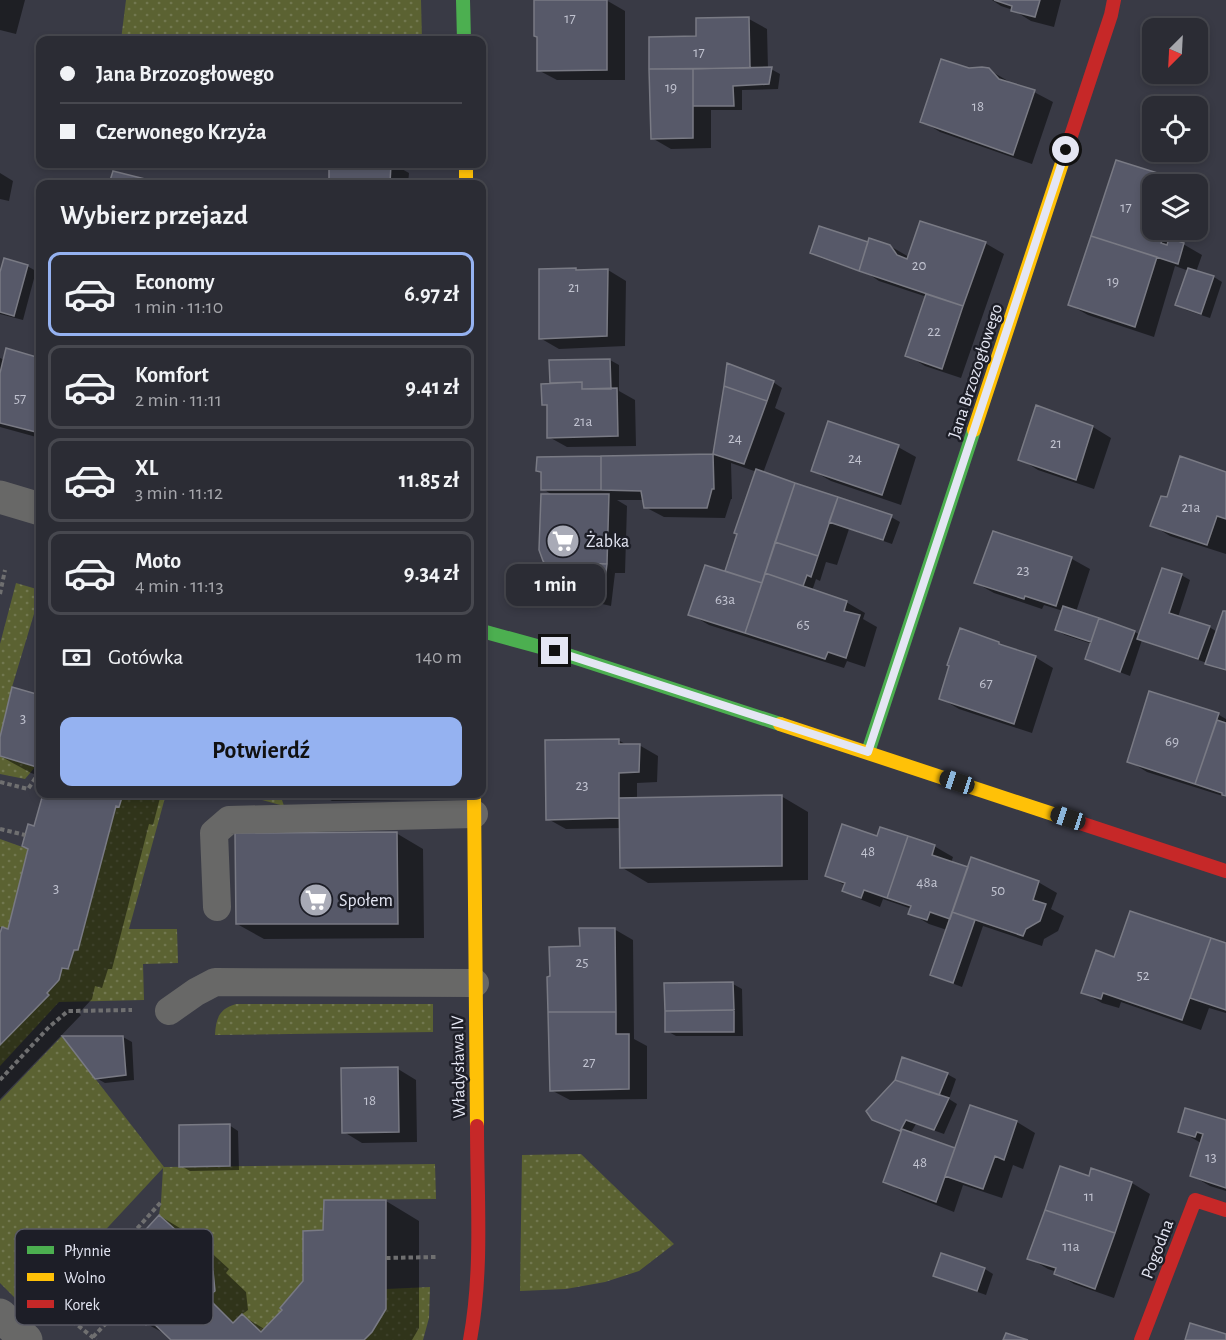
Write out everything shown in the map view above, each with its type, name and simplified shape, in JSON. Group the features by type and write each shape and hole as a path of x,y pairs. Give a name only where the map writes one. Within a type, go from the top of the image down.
{"street":[{"path":"463,0 464,36"},
{"name":"Jana Brzozogłowego","path":"868,752 1111,15 1114,0"},
{"path":"0,497 36,508"},
{"path":"486,632 555,651 868,752 1226,871"},
{"name":"Władysława IV","path":"470,1340 478,1271 474,804"},
{"name":"Pogodna","path":"1141,1340 1196,1200 1226,1210"},
{"path":"0,1315 26,1340"}],"lane":[{"path":"217,908 214,833 229,820 474,804"},
{"path":"169,1011 214,982 475,983"}],"path":[{"path":"0,594 5,570"},
{"path":"0,782 28,789 36,777"},
{"path":"0,828 25,835"},
{"path":"0,1080 49,1027 68,1011 169,1011"},
{"path":"137,1229 161,1202"},
{"path":"386,1258 443,1257"},
{"path":"93,1337 104,1325"}],"green space":[{"path":"126,0 421,0 422,36 122,36"},
{"path":"16,583 36,589 36,607 12,687 0,737 0,644"},
{"path":"0,756 35,767 25,779 0,774"},
{"path":"122,798 165,798 129,929 177,929 178,963 143,964 144,1000 59,1002 0,1066 0,1045 48,995 47,993 62,968 68,969 74,950 78,950 116,806 119,807"},
{"path":"255,798 281,798 284,806"},
{"path":"0,839 28,849 8,929 0,927"},
{"path":"236,1004 433,1004 433,1032 215,1035 216,1024 222,1012"},
{"path":"62,1036 164,1167 435,1164 436,1199 324,1200 323,1230 303,1231 303,1281 280,1308 282,1310 261,1332 233,1323 213,1303 215,1290 213,1229 175,1229 159,1215 163,1168 106,1229 15,1229 15,1298 0,1283 0,1101"},
{"path":"581,1154 674,1244 639,1271 605,1282 566,1289 520,1291 522,1155"},
{"path":"430,1287 429,1318 423,1340 364,1340 372,1332 386,1309 386,1289"}],"building":[{"path":"534,0 607,0 607,70 537,71"},
{"path":"994,0 1040,0 1035,17 1011,11 1012,6"},
{"path":"749,17 750,68 649,69 649,37 696,36 696,18"},
{"path":"941,59 969,68 989,68 999,79 1035,90 1013,155 920,122"},
{"path":"772,67 769,84 733,86 734,106 693,106 693,69"},
{"path":"649,69 693,69 693,138 651,139"},
{"path":"1116,160 1161,174 1142,174 1142,240 1162,240 1161,243 1167,245 1168,240 1184,243 1178,264 1091,236"},
{"path":"329,168 391,168 390,180 329,180"},
{"path":"113,171 149,180 110,180"},
{"path":"920,221 986,242 963,306 859,271 869,238 890,245 897,255 907,259"},
{"path":"819,226 868,242 859,271 810,253"},
{"path":"1091,236 1157,257 1135,327 1068,305"},
{"path":"4,258 28,265 14,316 0,312 0,272"},
{"path":"576,268 576,270 608,269 607,336 539,339 539,269"},
{"path":"1188,268 1214,276 1201,314 1175,305"},
{"path":"926,294 963,306 942,369 905,356"},
{"path":"6,348 36,357 36,432 0,423 0,373"},
{"path":"610,359 611,389 582,389 582,382 550,383 549,360"},
{"path":"727,363 774,381 767,401 724,386"},
{"path":"582,382 582,389 617,388 618,436 547,438 547,405 542,405 541,384"},
{"path":"724,386 767,401 744,464 713,454"},
{"path":"1036,405 1093,426 1076,480 1018,460"},
{"path":"828,421 899,445 882,495 811,471"},
{"path":"713,454 714,489 712,489 707,508 644,508 641,491 601,490 601,456"},
{"path":"601,456 601,490 541,490 541,472 536,471 537,457"},
{"path":"1180,456 1226,472 1226,519 1217,516 1207,545 1150,526 1161,496 1167,497"},
{"path":"756,469 795,483 762,583 725,571 737,534 734,533"},
{"path":"795,483 838,497 818,556 775,542"},
{"path":"541,494 609,494 607,564 576,563 572,578 556,573 547,567 539,550"},
{"path":"838,497 892,515 883,540 829,522"},
{"path":"993,531 1072,557 1056,606 1025,596 1024,599 974,583"},
{"path":"775,542 818,556 811,577 807,575 803,586 765,573"},
{"path":"576,563 607,564 602,602 570,595"},
{"path":"705,565 762,583 745,633 688,615"},
{"path":"1162,568 1182,574 1169,613 1210,626 1198,659 1137,639"},
{"path":"765,573 847,601 844,611 860,615 846,658 828,652 825,659 745,633"},
{"path":"1063,606 1099,618 1091,642 1055,630"},
{"path":"1223,611 1226,611 1226,670 1205,664"},
{"path":"1099,618 1135,631 1120,672 1085,659"},
{"path":"960,628 1036,656 1014,724 939,699 949,666 947,665"},
{"path":"12,687 36,694 36,767 0,756 0,737"},
{"path":"1149,691 1219,713 1195,784 1127,762"},
{"path":"1217,720 1226,723 1226,796 1195,784"},
{"path":"619,739 619,744 640,744 639,772 619,773 619,818 546,820 545,740"},
{"path":"782,795 782,866 620,868 619,798"},
{"path":"42,798 122,798 119,807 116,806 78,950 74,950 68,969 62,968 59,980 47,993 49,995 0,1045 0,933 2,927 8,929 28,849 22,846 28,824 34,826"},
{"path":"842,824 877,836 880,827 908,836 887,898 864,890 861,898 842,891 845,883 825,876"},
{"name":"Społem","path":"397,832 398,924 236,924 235,833"},
{"path":"908,836 935,845 932,855 968,867 950,919 930,912 927,920 908,914 911,906 887,898"},
{"path":"971,857 1039,881 1033,900 1046,904 1040,921 1026,929 1023,936 952,912"},
{"path":"1130,911 1211,938 1182,1020 1103,993 1101,999 1081,993 1096,950 1114,957"},
{"path":"952,912 975,920 953,983 930,975"},
{"path":"579,928 615,928 616,1012 548,1012 549,947 580,946"},
{"path":"1211,938 1226,943 1226,1010 1190,998"},
{"path":"733,982 734,1010 665,1011 664,983"},
{"path":"734,1010 734,1032 665,1032 665,1011"},
{"path":"548,1012 616,1012 616,1034 629,1034 629,1089 550,1091"},
{"path":"62,1036 123,1036 126,1075 95,1079"},
{"path":"902,1057 948,1073 939,1095 895,1080"},
{"path":"398,1067 399,1132 342,1133 341,1068"},
{"path":"895,1080 949,1098 934,1130 906,1120 900,1131 872,1120 866,1111"},
{"path":"970,1105 1017,1121 1004,1160 995,1156 983,1189 945,1176"},
{"path":"1185,1108 1226,1120 1226,1188 1190,1176 1203,1134 1197,1132 1195,1137 1178,1132"},
{"path":"230,1124 230,1166 179,1167 179,1125"},
{"path":"902,1129 955,1148 936,1202 883,1182"},
{"path":"1060,1166 1089,1176 1091,1168 1132,1182 1115,1233 1045,1210"},
{"path":"324,1200 386,1200 386,1309 372,1332 364,1340 171,1340 155,1325 213,1325 213,1303 233,1323 242,1314 261,1332 282,1310 280,1308 303,1281 303,1231 323,1230"},
{"path":"1045,1210 1115,1233 1095,1289 1054,1274 1056,1268 1027,1259"},
{"path":"159,1215 175,1229 146,1229"},
{"path":"941,1253 985,1268 977,1291 933,1276"},
{"path":"1190,1323 1226,1334 1226,1340 1185,1340"},
{"path":"1006,1333 1028,1340 1003,1340"}],"traffic: fast":[{"path":"463,0 464,36"},
{"path":"868,752 974,430"},
{"path":"486,632 555,651 780,724"}],"traffic: slow":[{"path":"974,430 1068,145"},
{"path":"466,168 466,180"},
{"path":"780,724 1068,819"},
{"path":"474,798 477,1126"}],"traffic: jam":[{"path":"1068,145 1114,0"},
{"path":"1068,819 1226,871"},
{"path":"470,1340 478,1260 477,1126"},
{"path":"1141,1340 1195,1200 1226,1210"}],"place":[{"name":"Żabka","path":"563,541"},
{"name":"Społem","path":"316,900"}],"route":[{"path":"555,651 868,752 1066,150"}]}
